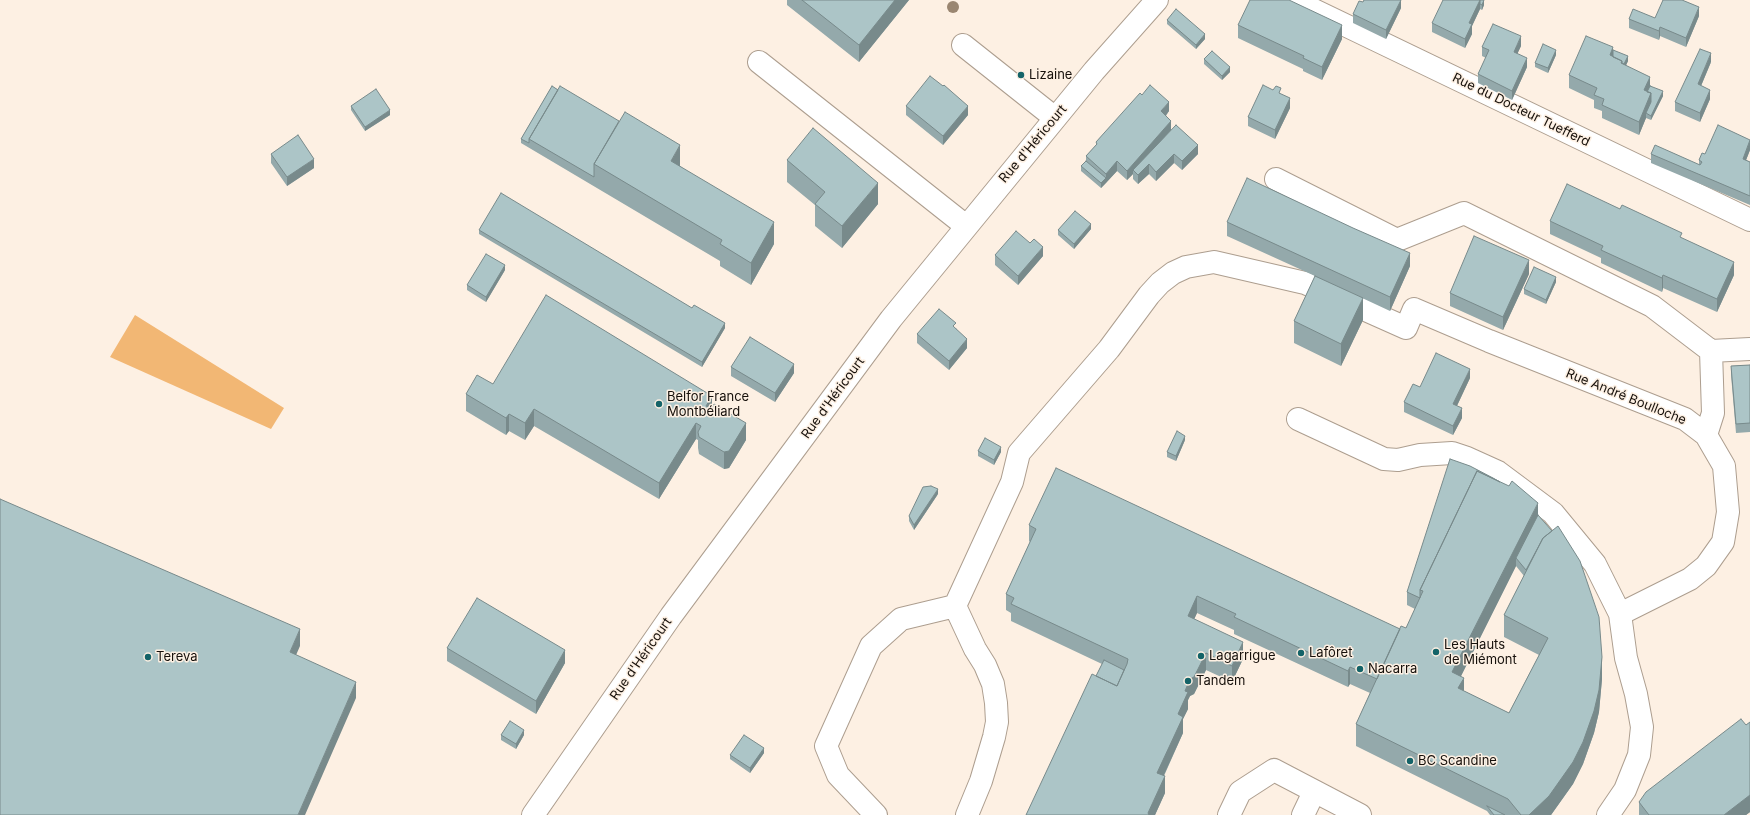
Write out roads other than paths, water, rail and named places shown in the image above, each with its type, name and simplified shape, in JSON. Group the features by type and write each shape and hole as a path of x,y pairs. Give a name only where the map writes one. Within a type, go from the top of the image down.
{"street":[{"name":"Rue d'Héricourt","path":"533,815 671,616 891,319 1055,118 1157,0"},
{"name":"Rue du Docteur Tuefferd","path":"1293,0 1750,220"},
{"path":"963,44 1055,118"},
{"path":"759,62 966,226"},
{"path":"1276,179 1397,240 1464,213 1652,306 1711,351 1750,349"},
{"name":"Rue André Boulloche","path":"955,606 1012,482 1019,453 1109,349 1149,295 1160,283 1173,273 1186,267 1214,262 1305,283 1406,328 1414,309 1496,344 1685,419 1706,435 1724,466 1728,512 1723,542 1706,566 1690,579 1620,614"},
{"path":"1706,435 1714,413 1711,351"},
{"path":"1298,419 1384,459 1398,460 1420,455 1452,453 1498,472 1553,513 1595,564 1620,614 1626,658 1636,694 1642,727 1639,755 1625,790 1608,815"},
{"path":"876,815 838,775 826,746 871,646 901,619 955,606 975,649 986,665 993,684 996,703 994,737 981,781 967,815"},
{"path":"1229,815 1240,792 1274,770 1360,815"},
{"path":"1303,815 1314,792"}],"place":[{"name":"Lizaine","path":"1021,75"},
{"name":"Belfor France Montbéliard","path":"659,404"},
{"name":"Les Hauts de Miémont","path":"1436,652"},
{"name":"Lafôret","path":"1301,653"},
{"name":"Lagarrigue","path":"1201,656"},
{"name":"Tereva","path":"148,657"},
{"name":"Nacarra","path":"1360,669"},
{"name":"Tandem","path":"1188,681"},
{"name":"BC Scandine","path":"1410,761"}]}
